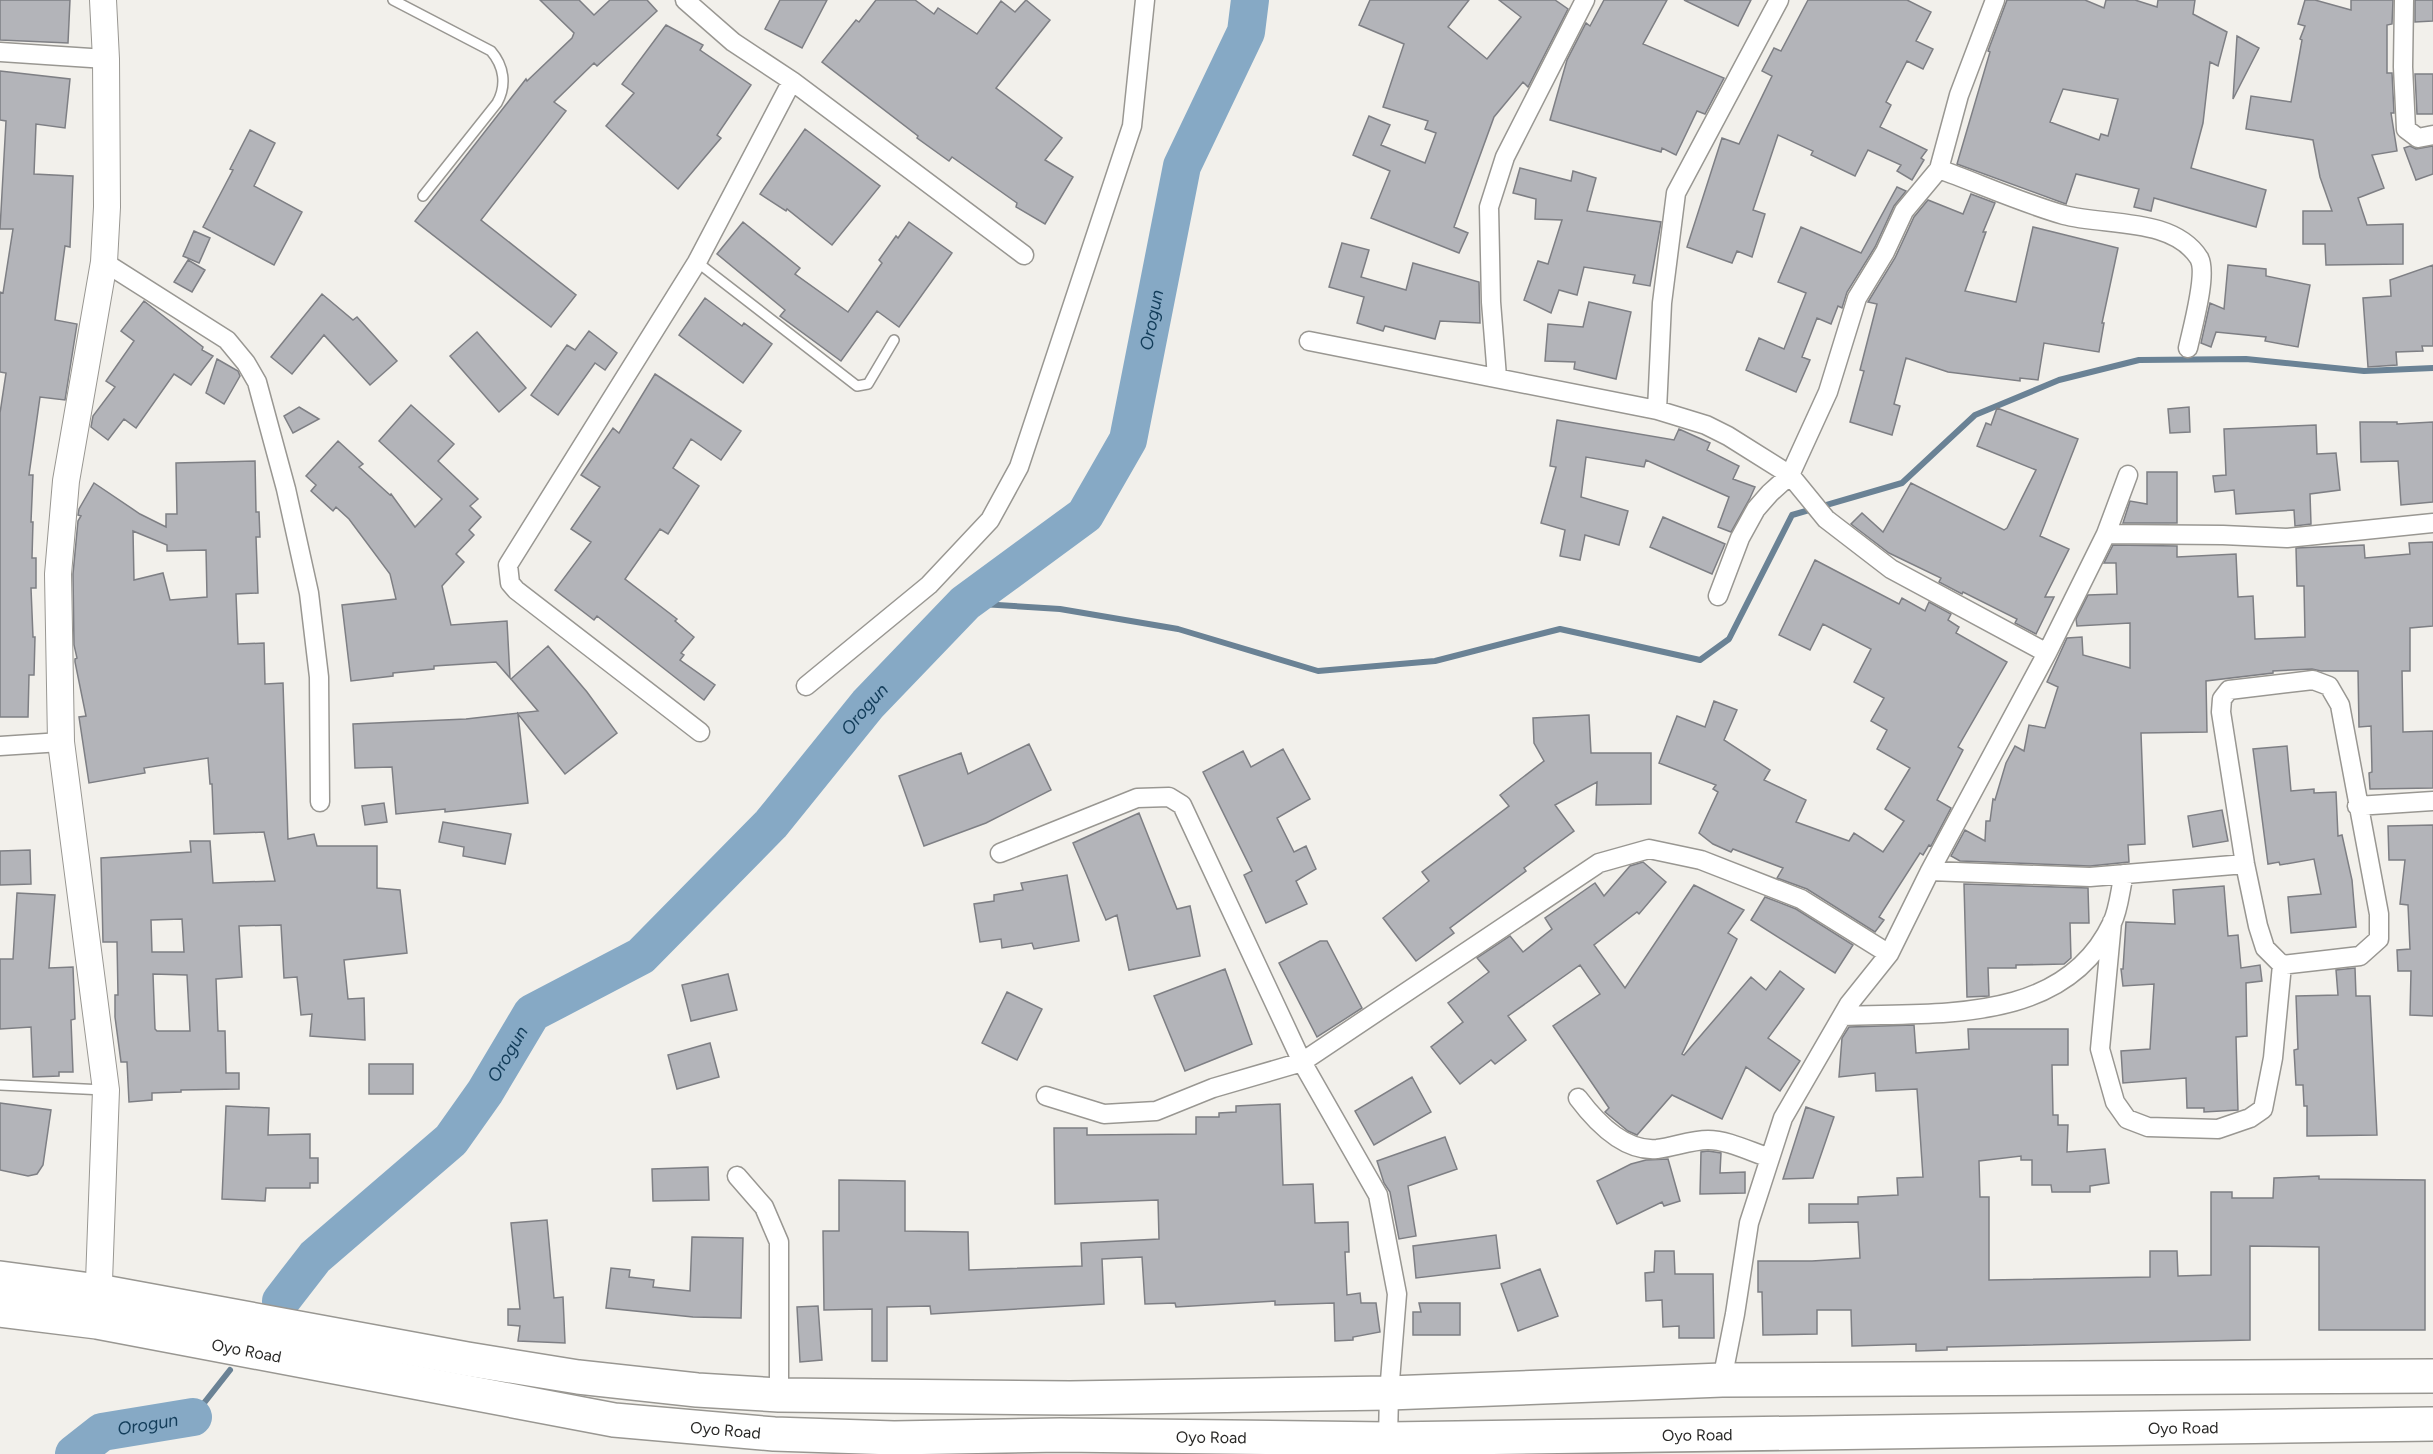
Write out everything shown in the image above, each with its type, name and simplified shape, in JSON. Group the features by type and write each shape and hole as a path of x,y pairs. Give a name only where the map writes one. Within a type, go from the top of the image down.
{"highway":[{"name":"Oyo Road","path":"0,1278 98,1306 614,1420 893,1442 958,1441 1060,1445 2433,1424"},
{"name":"Oyo Road","path":"0,1310 98,1306 578,1377 697,1390 779,1395 1070,1398 1389,1393 1722,1380 2433,1376"},
{"path":"691,1426 697,1390"}],"main road":[{"path":"98,1306 106,1090 61,742 59,563 66,481 104,261 107,207 106,59 103,0"}],"street":[{"path":"685,0 732,42 792,81 1024,255"},
{"path":"806,686 929,585 990,520 1019,467 1132,126 1145,0"},
{"path":"1497,377 1491,302 1489,207 1505,157 1585,0"},
{"path":"1657,410 1662,303 1670,225 1676,193 1779,0"},
{"path":"1718,596 1740,538 1756,509 1790,475 1828,392 1857,298 1885,252 1904,212 1939,169 1959,95 1995,0"},
{"path":"2404,0 2403,67 2406,129 2418,138 2433,135"},
{"path":"0,52 106,59"},
{"path":"700,732 516,590 510,583 508,565 697,262 792,81"},
{"path":"1939,169 2065,215 2157,230 2183,240 2200,259 2202,273 2188,348"},
{"path":"104,261 226,340 246,363 257,382 286,489 309,593 319,677 320,802"},
{"path":"1309,342 1657,410 1706,424 1790,475 1826,519 1872,556 1932,592 2047,653"},
{"path":"1722,1380 1749,1222 1783,1118 1843,1016 1889,954 1930,871 2047,653 2106,534 2128,476"},
{"path":"2106,534 2288,538 2433,523"},
{"path":"2313,680 2329,686 2340,705 2357,806 2379,914 2379,939 2360,956 2282,965 2265,948 2258,926 2245,864 2221,712 2222,699 2229,690 2313,680"},
{"path":"0,746 61,742"},
{"path":"1000,853 1137,798 1169,797 1182,805 1302,1062 1378,1195 1397,1294 1389,1393 1388,1439"},
{"path":"2357,806 2433,801"},
{"path":"1046,1096 1104,1114 1156,1111 1213,1089 1302,1062 1599,863 1649,849 1701,860 1801,899 1889,954"},
{"path":"1930,871 2090,877 2245,864"},
{"path":"2124,874 2112,922 2100,1049 2115,1102 2127,1119 2148,1127 2218,1128 2250,1118 2263,1109 2273,1058 2282,965"},
{"path":"1843,1016 1992,1008 2030,998 2069,977 2089,958 2112,922"},
{"path":"1578,1098 1597,1121 1620,1139 1638,1148 1656,1149 1708,1140 1770,1158"},
{"path":"737,1176 764,1207 779,1242 779,1395"}],"lane":[{"path":"393,0 491,51 500,61 503,74 502,95 497,103 423,196"},
{"path":"697,262 857,386 868,384 894,340"},
{"path":"0,1085 106,1090"}],"building":[{"path":"0,0 70,0 68,43 0,40"},
{"path":"540,0 579,0 594,15 610,0 647,0 657,11 597,66 594,63 554,102 566,111 481,220 576,295 551,327 415,221 526,79 527,81 572,38 574,33"},
{"path":"780,0 827,0 802,48 765,29"},
{"path":"876,0 915,0 934,14 938,8 977,34 1001,1 1015,12 1026,0 1050,20 996,88 1062,138 1045,160 1073,177 1045,224 1016,207 1017,203 952,157 949,161 917,138 918,136 822,62 856,20 859,22"},
{"path":"1370,0 1469,0 1448,27 1487,59 1521,17 1499,0 1555,0 1568,9 1528,87 1523,82 1494,117 1454,227 1468,233 1459,253 1371,218 1390,171 1353,155 1369,116 1390,125 1381,145 1425,163 1436,133 1425,129 1428,121 1383,107 1404,44 1359,25"},
{"path":"1604,0 1667,0 1643,44 1724,78 1705,114 1697,111 1676,155 1662,148 1661,152 1550,120 1567,60 1586,23 1590,26"},
{"path":"1684,0 1751,0 1738,26"},
{"path":"1808,0 1907,0 1931,12 1916,41 1933,49 1923,69 1907,61 1886,102 1891,105 1880,127 1927,150 1921,158 1924,160 1912,180 1897,171 1901,165 1868,150 1855,176 1811,155 1813,151 1778,135 1753,210 1765,214 1752,257 1737,251 1732,263 1687,247 1722,138 1739,144 1772,76 1762,71 1774,48 1781,51"},
{"path":"2007,0 2085,0 2104,8 2106,0 2135,0 2157,7 2158,0 2195,0 2193,14 2227,32 2218,66 2210,62 2203,123 2191,168 2266,190 2256,227 2154,198 2151,211 2134,207 2139,189 2076,174 2066,204 1957,164 1990,52 1988,51","holes":["2063,89 2118,99 2108,136 2101,134 2099,140 2050,122"]},
{"path":"2305,0 2315,0 2351,10 2351,0 2393,0 2392,24 2387,25 2387,73 2392,73 2394,113 2391,113 2397,151 2372,155 2384,188 2358,198 2367,225 2403,224 2403,264 2326,265 2325,244 2303,244 2303,211 2332,211 2320,177 2313,140 2246,129 2251,96 2291,102 2302,40 2300,39 2305,26 2298,24"},
{"path":"2415,0 2433,0 2433,21 2415,22"},
{"path":"666,25 703,45 700,50 751,85 717,135 721,138 678,189 606,126 634,93 622,84"},
{"path":"2237,36 2259,48 2233,99"},
{"path":"0,71 70,79 65,128 36,124 34,174 73,176 70,247 65,246 55,320 77,324 65,400 40,397 29,475 33,475 31,522 33,522 32,558 36,558 36,588 31,588 33,637 35,637 34,675 29,675 28,717 0,717 0,413 6,373 0,372 0,292 3,293 13,229 0,229 6,121 0,120"},
{"path":"2415,74 2433,74 2433,114 2417,114"},
{"path":"805,129 880,186 832,245 787,209 786,211 760,194"},
{"path":"250,130 275,143 254,186 302,212 274,265 203,227 233,170 230,169"},
{"path":"2410,146 2416,149 2433,146 2433,174 2416,180 2404,148"},
{"path":"1520,168 1571,181 1573,171 1596,178 1587,211 1661,222 1650,286 1633,283 1635,275 1584,267 1577,295 1559,290 1551,313 1524,300 1538,261 1548,264 1562,220 1535,219 1536,199 1513,193"},
{"path":"1897,187 1906,191 1894,206 1875,247 1847,292 1842,308 1838,306 1831,324 1817,318 1802,357 1810,360 1796,392 1746,370 1759,338 1784,349 1806,293 1778,282 1801,227 1861,253"},
{"path":"1971,194 1995,203 1983,232 1986,232 1965,291 2016,302 2033,227 2118,248 2102,323 2104,323 2099,352 2044,343 2038,380 2020,378 2020,381 1948,372 1906,358 1894,404 1900,406 1892,435 1850,422 1864,371 1860,370 1877,304 1868,302 1895,258 1914,217 1928,200 1963,214"},
{"path":"743,222 800,268 795,274 848,312 882,263 879,260 909,222 952,253 899,327 877,311 841,361 780,316 785,310 717,254"},
{"path":"194,231 210,238 199,263 183,256"},
{"path":"1342,243 1369,250 1361,277 1406,290 1413,263 1479,282 1480,323 1440,321 1435,339 1385,326 1383,331 1357,323 1364,297 1329,287"},
{"path":"188,260 205,270 192,292 174,282"},
{"path":"2228,265 2266,269 2266,276 2310,285 2298,347 2265,341 2266,337 2216,332 2211,347 2201,343 2210,303 2224,309"},
{"path":"2433,265 2433,346 2422,346 2423,351 2396,352 2397,365 2368,367 2363,298 2391,296 2390,280"},
{"path":"322,294 353,320 357,317 397,361 370,385 324,335 292,374 271,357"},
{"path":"705,298 742,326 744,323 772,344 743,383 679,335"},
{"path":"144,301 203,347 202,350 213,356 191,385 174,374 136,428 124,419 108,440 91,427 93,416 115,387 106,381 134,341 121,331"},
{"path":"1589,302 1631,312 1616,379 1574,369 1575,362 1545,361 1548,324 1583,327"},
{"path":"589,331 617,353 605,370 595,363 558,415 531,395 567,345 575,350"},
{"path":"477,332 526,388 499,412 450,356"},
{"path":"217,359 238,371 240,376 224,404 206,393"},
{"path":"655,374 741,431 721,460 691,439 673,468 699,486 668,534 660,529 625,579 677,619 675,621 694,637 681,653 684,655 680,660 715,685 704,700 597,616 594,620 555,590 591,542 571,529 600,487 581,475 613,428 619,433"},
{"path":"411,405 454,444 438,461 478,499 470,506 481,517 469,530 474,535 456,554 464,562 442,586 451,625 507,621 510,678 496,662 434,666 434,669 393,673 393,676 351,681 342,605 396,599 390,574 349,519 336,507 333,511 311,491 316,485 306,476 338,441 363,464 359,467 391,494 415,527 442,499 379,441"},
{"path":"299,407 319,419 293,433 284,416"},
{"path":"2189,407 2190,432 2170,433 2168,409"},
{"path":"1997,408 2078,439 2040,536 2069,549 2045,597 2054,597 2036,634 2015,623 2017,619 1963,592 1962,594 1939,582 1941,578 1889,553 1851,524 1862,513 1883,532 1911,483 2004,530 2007,528 2036,470 1977,446 1986,423 1991,425"},
{"path":"1557,420 1674,440 1679,429 1710,443 1707,450 1739,466 1733,479 1755,487 1731,532 1718,527 1729,497 1646,460 1644,467 1586,457 1581,497 1628,511 1619,545 1585,535 1580,560 1560,556 1565,530 1541,523 1556,467 1550,466"},
{"path":"2360,422 2397,422 2397,424 2433,422 2433,502 2401,505 2398,461 2361,462"},
{"path":"2316,425 2317,454 2336,453 2340,490 2310,494 2311,524 2295,526 2294,510 2236,514 2234,490 2215,492 2213,476 2226,475 2224,429"},
{"path":"255,461 256,512 259,512 260,537 256,537 258,593 236,594 238,644 264,643 265,684 283,683 288,839 314,834 317,846 377,846 377,888 400,890 407,953 344,960 348,999 364,998 365,1040 310,1036 312,1014 301,1015 297,977 284,978 281,925 239,926 242,977 216,979 218,1031 225,1031 226,1073 239,1073 239,1089 152,1093 152,1100 129,1102 127,1062 121,1062 115,1017 115,995 118,995 117,942 103,942 101,858 191,852 190,841 210,841 213,883 275,881 264,832 214,834 212,784 210,784 208,758 144,768 145,773 89,783 79,717 86,716 75,662 77,658 74,645 73,574 78,521 81,516 78,515 79,509 94,483 140,514 166,527 166,514 177,514 176,463","holes":["133,531 167,545 167,551 206,550 207,597 170,600 163,573 134,580","182,919 184,952 152,952 151,920","153,974 187,975 190,1031 157,1031 155,1029"]},
{"path":"2147,472 2177,472 2177,523 2123,523 2130,501 2147,504"},
{"path":"1663,517 1725,544 1712,574 1650,547"},
{"path":"2433,542 2433,626 2410,628 2410,671 2402,671 2403,732 2433,731 2433,788 2370,789 2371,726 2359,727 2358,671 2312,669 2273,671 2273,673 2206,681 2207,732 2141,733 2145,844 2128,845 2129,862 2090,866 1960,861 1951,856 1965,830 1985,841 1986,821 1990,821 1993,799 1995,800 2006,763 2015,746 2024,751 2029,725 2045,728 2058,687 2047,682 2067,638 2082,637 2083,655 2130,668 2130,623 2077,626 2076,619 2088,595 2117,594 2116,563 2104,563 2113,545 2177,546 2177,557 2236,554 2238,597 2253,596 2255,639 2305,637 2304,586 2297,586 2296,548 2364,545 2365,558 2410,554 2409,543"},
{"path":"1815,560 1899,604 1902,598 1925,611 1929,602 1951,614 1948,620 1959,627 1956,633 2007,662 1958,747 1963,750 1937,800 1951,808 1931,846 1929,845 1923,855 1920,853 1879,917 1884,920 1875,932 1807,889 1777,878 1783,868 1713,844 1699,833 1718,792 1713,789 1716,785 1659,763 1677,716 1705,727 1714,701 1737,710 1724,740 1770,770 1764,780 1806,800 1796,822 1849,841 1854,833 1883,852 1904,821 1885,809 1910,768 1877,749 1887,730 1871,721 1884,698 1854,682 1871,649 1823,624 1810,650 1779,635"},
{"path":"548,646 587,692 617,733 565,774 518,714 528,803 445,812 445,809 396,814 392,767 355,768 353,724 466,719 538,711 511,679"},
{"path":"1589,715 1591,753 1651,753 1651,804 1596,805 1597,782 1555,805 1574,831 1524,868 1526,871 1450,928 1454,933 1416,961 1383,918 1429,881 1422,872 1509,806 1500,795 1544,761 1534,743 1533,718"},
{"path":"1029,744 1051,790 986,823 924,846 899,776 961,753 968,774"},
{"path":"2287,746 2291,791 2314,789 2314,793 2336,792 2338,836 2342,835 2352,880 2356,927 2291,933 2288,897 2321,894 2314,859 2280,865 2279,862 2268,864 2253,749"},
{"path":"1283,749 1310,799 1277,818 1294,852 1306,846 1316,869 1296,881 1307,904 1266,923 1244,875 1252,871 1203,772 1243,751 1251,767"},
{"path":"384,803 387,822 365,825 362,806"},
{"path":"2222,810 2228,841 2193,847 2188,816"},
{"path":"1139,813 1177,909 1190,906 1200,956 1129,970 1117,915 1106,920 1073,843"},
{"path":"443,822 511,834 505,864 463,856 464,847 439,842"},
{"path":"2433,825 2433,1016 2410,1015 2411,971 2398,971 2397,950 2410,949 2408,905 2400,904 2405,860 2389,860 2388,826"},
{"path":"30,850 31,884 0,885 0,851"},
{"path":"1643,862 1666,882 1639,914 1637,912 1594,945 1625,988 1694,885 1744,910 1728,933 1737,939 1682,1054 1684,1055 1751,977 1766,990 1780,971 1804,989 1768,1038 1800,1061 1780,1091 1746,1067 1722,1119 1672,1095 1637,1135 1628,1131 1605,1112 1609,1108 1553,1026 1600,994 1580,965 1508,1016 1526,1040 1495,1064 1491,1060 1460,1084 1431,1047 1463,1022 1448,1003 1489,972 1477,958 1510,936 1523,952 1552,929 1545,918 1595,883 1604,896 1630,866"},
{"path":"1067,875 1079,941 1034,949 1032,943 1002,948 1001,939 980,942 974,904 994,901 994,895 1023,890 1021,883"},
{"path":"1964,884 2088,888 2089,923 2070,923 2071,958 2064,964 1988,968 1989,996 1967,997"},
{"path":"2224,886 2228,936 2238,935 2241,968 2260,965 2262,981 2246,983 2247,1036 2236,1037 2238,1110 2204,1112 2204,1108 2187,1108 2186,1078 2123,1083 2121,1051 2150,1049 2154,984 2123,986 2121,969 2123,969 2126,922 2175,924 2173,890"},
{"path":"17,893 55,895 49,968 73,967 75,1019 71,1020 73,1072 59,1072 59,1076 33,1077 31,1027 0,1029 0,959 13,959"},
{"path":"1765,897 1796,909 1853,945 1835,973 1751,920"},
{"path":"1320,941 1327,941 1362,1008 1317,1037 1279,963"},
{"path":"2355,968 2356,996 2370,996 2377,1135 2307,1136 2307,1106 2304,1106 2303,1085 2296,1085 2294,1050 2298,1049 2296,996 2338,995 2336,970"},
{"path":"1225,969 1252,1044 1185,1071 1154,996"},
{"path":"728,974 737,1010 691,1021 682,985"},
{"path":"1007,992 1042,1009 1017,1060 982,1043"},
{"path":"1914,1025 1916,1053 1969,1049 1968,1029 2068,1029 2068,1065 2052,1065 2053,1115 2058,1115 2058,1125 2068,1125 2067,1152 2105,1149 2109,1183 2090,1186 2090,1192 2052,1192 2051,1185 2032,1185 2032,1160 2021,1160 2021,1156 1979,1161 1980,1197 1989,1197 1989,1280 2150,1277 2150,1251 2177,1251 2178,1276 2211,1275 2211,1192 2232,1192 2232,1198 2273,1198 2274,1178 2319,1176 2319,1179 2425,1180 2425,1330 2319,1330 2319,1247 2250,1246 2250,1340 1947,1347 1947,1350 1916,1351 1916,1344 1852,1346 1851,1310 1817,1310 1817,1334 1763,1335 1762,1292 1758,1292 1758,1261 1860,1258 1858,1222 1809,1223 1809,1204 1858,1204 1858,1197 1898,1195 1897,1178 1923,1177 1917,1089 1876,1091 1875,1073 1839,1077 1842,1038 1849,1027"},
{"path":"710,1043 719,1077 677,1089 668,1055"},
{"path":"369,1064 413,1064 413,1094 369,1094"},
{"path":"1412,1077 1431,1112 1374,1145 1355,1111"},
{"path":"0,1103 51,1110 43,1165 37,1174 28,1176 0,1170"},
{"path":"1280,1104 1283,1185 1313,1184 1315,1223 1348,1222 1349,1252 1345,1252 1347,1295 1360,1293 1361,1303 1376,1303 1380,1332 1353,1337 1353,1340 1335,1341 1334,1303 1275,1305 1275,1301 1176,1307 1175,1303 1145,1304 1142,1257 1102,1259 1104,1304 931,1314 930,1306 887,1307 887,1361 872,1361 872,1309 824,1310 823,1231 839,1231 839,1180 905,1181 905,1231 968,1232 969,1270 1082,1266 1081,1243 1159,1239 1158,1200 1055,1204 1054,1128 1087,1128 1087,1135 1196,1134 1196,1117 1219,1117 1219,1113 1236,1112 1236,1106"},
{"path":"226,1106 269,1108 268,1135 310,1134 310,1158 318,1158 318,1183 310,1183 310,1188 266,1188 265,1201 222,1199"},
{"path":"1806,1107 1834,1117 1813,1178 1783,1179"},
{"path":"1445,1137 1457,1169 1408,1186 1416,1236 1399,1239 1390,1192 1384,1183 1377,1161"},
{"path":"1701,1152 1721,1153 1720,1173 1745,1172 1745,1193 1700,1194"},
{"path":"1668,1159 1680,1201 1664,1206 1662,1202 1617,1224 1597,1181 1631,1164 1646,1160"},
{"path":"708,1167 709,1200 653,1201 652,1169"},
{"path":"547,1220 554,1298 563,1297 565,1343 518,1341 520,1326 508,1325 508,1309 520,1309 511,1223"},
{"path":"1496,1235 1500,1268 1416,1278 1413,1246"},
{"path":"692,1237 743,1238 741,1318 693,1317 606,1308 611,1268 630,1270 629,1277 654,1280 653,1287 690,1291"},
{"path":"1655,1251 1674,1251 1675,1274 1713,1274 1714,1338 1679,1338 1679,1326 1663,1327 1662,1300 1646,1301 1645,1273 1654,1272"},
{"path":"1540,1269 1558,1316 1518,1331 1501,1284"},
{"path":"1419,1303 1460,1303 1460,1335 1413,1335 1413,1312 1421,1312"},
{"path":"818,1306 822,1360 800,1362 797,1307"}],"waterway":[{"name":"Orogun","path":"281,1301 315,1257 451,1140 485,1092 532,1013 641,956 771,824 868,704 965,603 1085,515 1128,440 1182,166 1246,32 1250,0"},
{"path":"965,603 1060,609 1178,629 1318,671 1435,661 1560,629 1700,660 1729,639 1792,515 1902,483 1975,415 2059,380 2139,360 2246,359 2364,371 2433,368"},
{"path":"193,1417 230,1370"},
{"name":"Orogun","path":"74,1454 102,1432 193,1417"}]}
